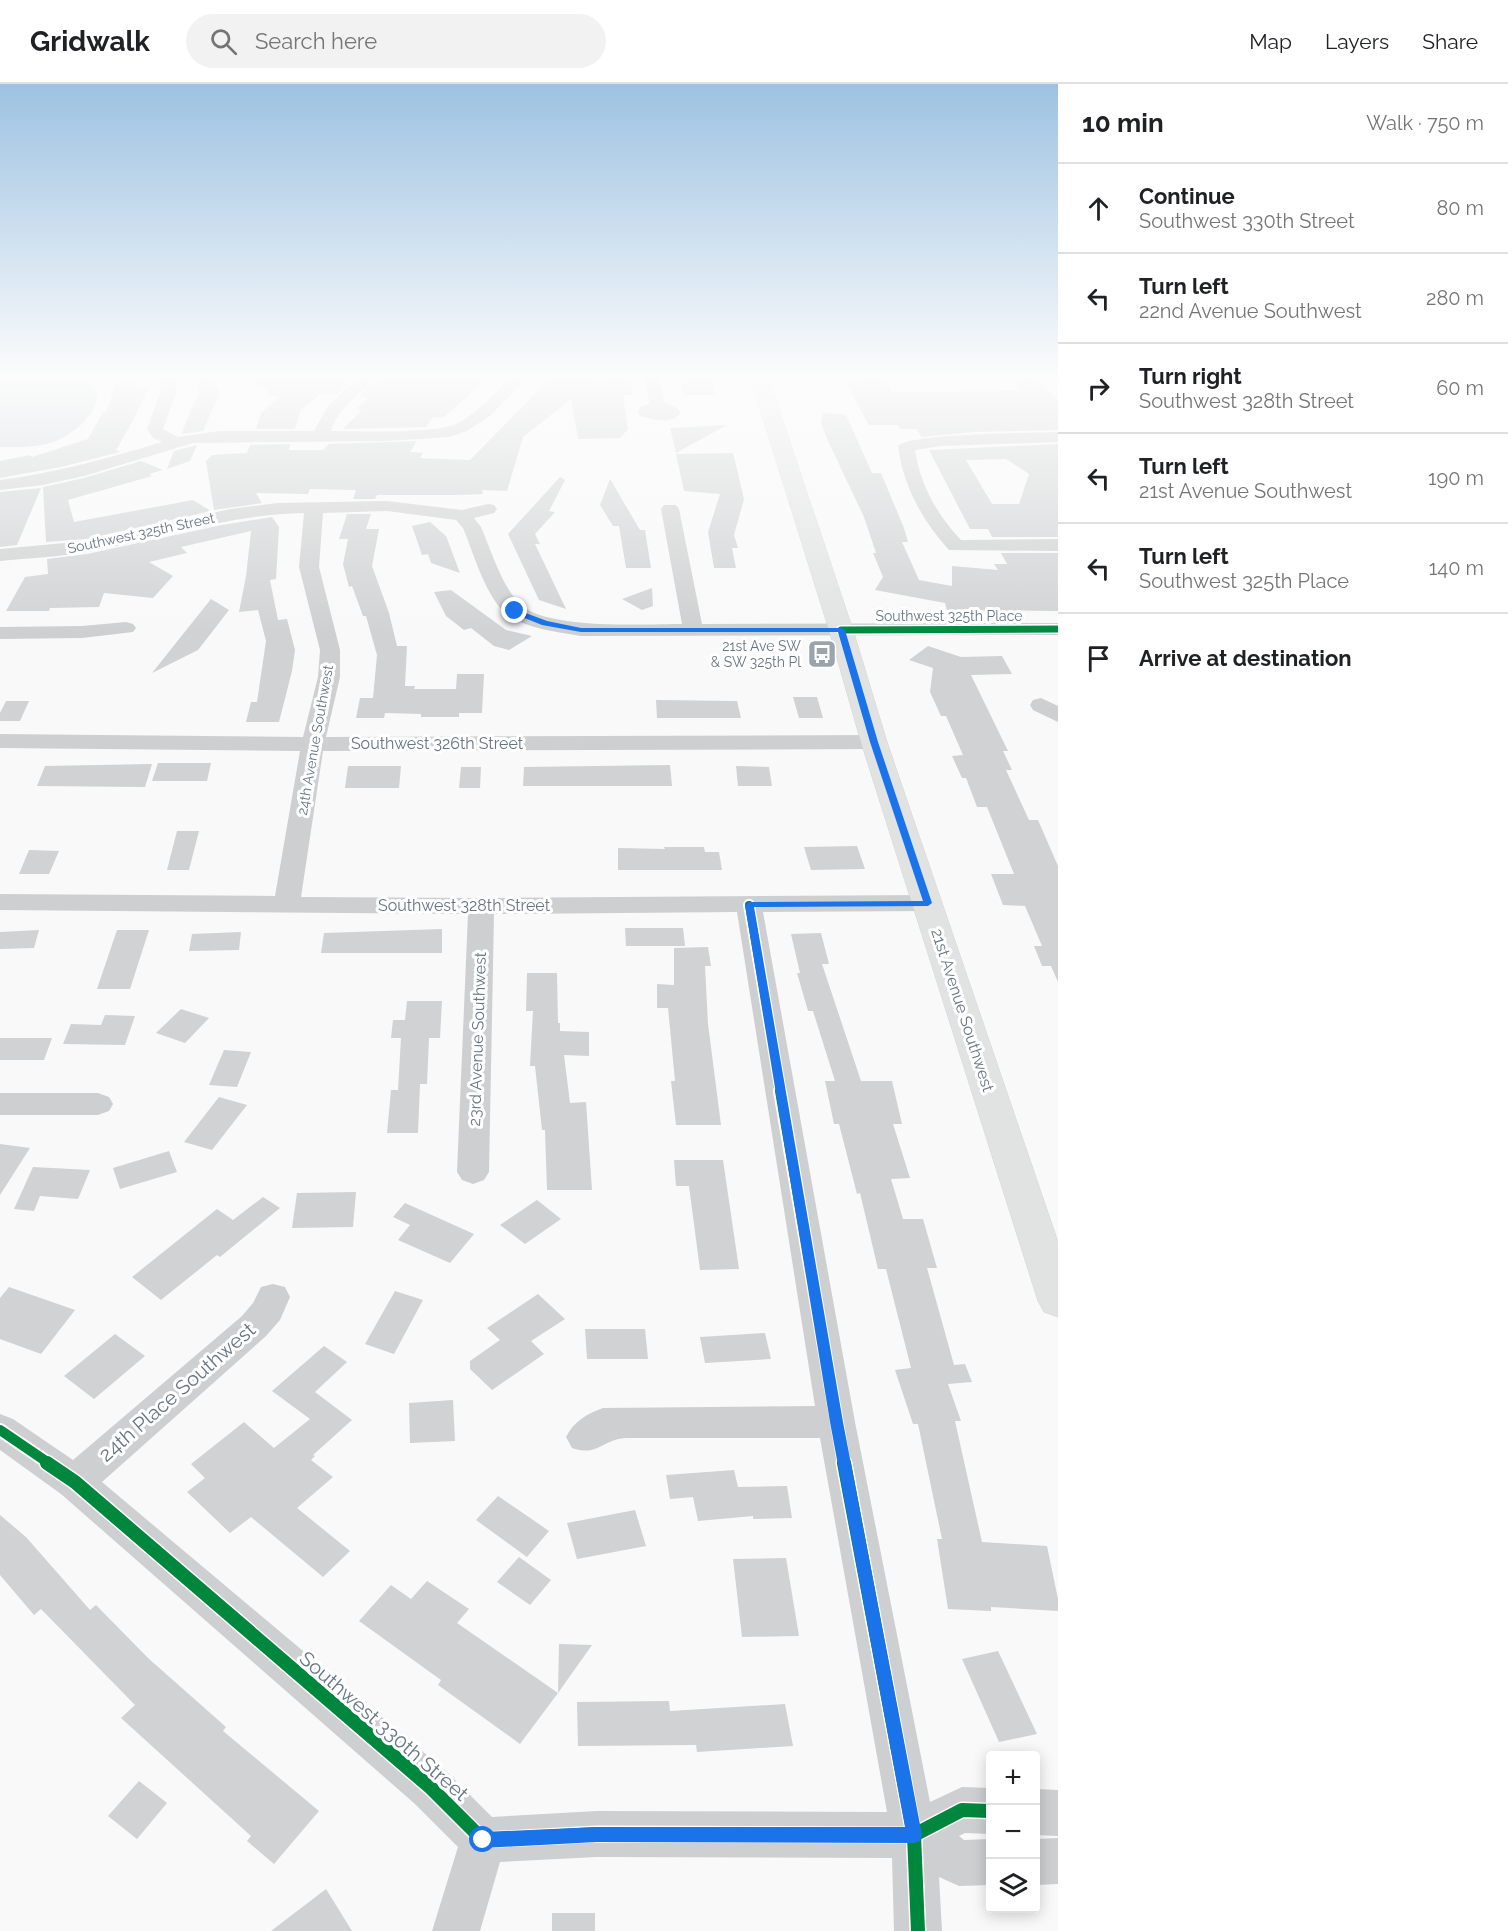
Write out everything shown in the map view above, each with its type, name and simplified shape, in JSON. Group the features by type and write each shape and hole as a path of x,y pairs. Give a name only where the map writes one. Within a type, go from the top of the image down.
{"main road":[{"name":"21st Avenue Southwest","path":"787,462 841,630 874,742 1058,1301"}],"street":[{"path":"0,485 84,471 111,462"},
{"path":"909,462 926,503 942,532 956,546 1058,545"},
{"name":"Southwest 325th Street","path":"0,555 86,547 230,514 314,507 397,507 462,515"},
{"name":"24th Avenue Southwest","path":"287,903 313,744 329,677 330,650 310,577 314,507"},
{"path":"462,515 488,509"},
{"path":"670,509 693,629"},
{"name":"Southwest 325th Place","path":"462,515 472,526 501,594 515,611 554,625 581,630 1058,629"},
{"path":"0,633 82,632 126,628"},
{"name":"Southwest 326th Street","path":"0,741 313,744 874,742"},
{"name":"Southwest 328th Street","path":"0,902 482,906 928,903"},
{"path":"749,905 836,1422 914,1835 918,1931"},
{"name":"23rd Avenue Southwest","path":"473,1172 482,906"},
{"path":"0,1104 98,1104"},
{"name":"24th Place Southwest","path":"75,1482 254,1326 268,1310 273,1297"},
{"path":"585,1437 603,1424 625,1422 836,1422"},
{"name":"Southwest 330th Street","path":"0,1430 75,1482 431,1788 483,1840"},
{"path":"456,1931 483,1840 597,1834 914,1835 962,1810 986,1811"},
{"path":"1040,1812 1058,1813"},
{"path":"914,1835 959,1863 986,1862"},
{"path":"1040,1862 1058,1861"}],"building":[{"path":"0,462 80,462 61,467 0,478"},
{"path":"137,462 144,462 163,470 149,474 152,476 68,500 74,522 193,500 211,511 86,539 46,542 43,487"},
{"path":"170,462 187,462 167,469"},
{"path":"206,462 516,462 507,491 482,490 483,494 458,495 377,495 375,499 353,499 356,490 310,489 308,494 256,493 262,503 214,510"},
{"path":"678,462 735,462 744,499 734,535 738,548 732,548 736,568 714,568 708,532 720,494 684,491"},
{"path":"838,462 867,462 872,473 881,473 908,542 902,542 919,580 952,586 952,566 998,570 994,564 1007,564 1001,553 1058,553 1058,611 947,610 945,603 875,590 883,577 873,553 876,553 864,517"},
{"path":"935,462 967,462 992,504 1019,504 1029,474 1011,462 1058,462 1058,537 992,537 988,529 970,529"},
{"path":"560,477 565,480 549,511 555,512 535,534 540,544 535,544 566,609 539,600 508,534"},
{"path":"610,479 640,530 645,530 651,568 626,568 619,526 613,526 600,505"},
{"path":"41,488 17,545 0,547 0,492"},
{"path":"347,514 371,514 366,529 379,529 372,566 389,613 397,646 407,646 405,686 415,686 414,689 456,689 457,674 484,674 482,713 459,713 459,717 421,717 421,714 385,713 384,718 356,718 360,698 373,698 377,655 366,616 363,616 352,586 349,587 343,564 348,539 339,539"},
{"path":"272,517 279,527 276,579 270,580 278,620 287,619 295,650 279,722 246,722 251,702 257,702 266,641 258,610 239,612 251,531 181,547 187,553 149,562 173,576 153,598 104,593 99,607 50,608 49,611 6,611 25,577 48,574 47,559 87,554 222,525"},
{"path":"430,522 446,536 460,573 431,563 428,554 422,555 412,526"},
{"path":"652,588 653,606 642,610 622,599"},
{"path":"451,590 506,630 532,636 509,650 494,646 471,628 464,630 446,616 434,592"},
{"path":"211,599 229,610 198,650 152,673"},
{"path":"928,646 961,657 1002,656 1012,674 971,675 1008,751 1003,751 1012,770 1006,770 1029,820 1038,820 1058,866 1058,982 1051,966 1042,966 1034,946 1042,946 1025,906 1003,905 991,874 1014,874 987,807 977,807 966,778 962,778 952,756 963,755 946,716 941,716 930,692 933,668 909,660"},
{"path":"793,697 817,697 823,718 799,718"},
{"path":"656,700 737,701 741,718 657,718"},
{"path":"6,701 29,701 20,721 0,721 0,713"},
{"path":"158,763 211,763 207,781 152,781"},
{"path":"152,764 145,787 37,786 45,766"},
{"path":"670,765 672,786 523,786 524,767"},
{"path":"348,766 401,766 399,788 345,788"},
{"path":"736,766 769,767 772,786 738,786"},
{"path":"461,767 481,767 480,788 459,788"},
{"path":"177,831 199,831 189,870 167,870"},
{"path":"857,846 865,869 811,870 804,847"},
{"path":"664,847 704,847 705,852 719,852 722,870 618,870 618,848 665,849"},
{"path":"29,850 59,851 49,874 19,874"},
{"path":"625,928 683,928 685,946 626,946"},
{"path":"442,929 442,953 321,953 324,933"},
{"path":"39,930 34,948 0,949 0,932"},
{"path":"117,930 149,930 130,989 97,989"},
{"path":"241,932 239,950 189,951 192,934"},
{"path":"821,933 829,964 822,964 861,1081 892,1081 902,1124 893,1124 910,1178 891,1179 903,1219 923,1219 937,1268 927,1268 954,1365 965,1364 972,1382 948,1384 961,1421 955,1421 982,1542 1047,1546 1058,1599 1058,1611 991,1607 991,1611 948,1609 937,1539 942,1539 918,1424 913,1424 895,1370 911,1368 886,1269 878,1269 860,1193 857,1194 839,1124 834,1124 825,1081 835,1081 813,1011 808,1011 797,973 800,973 791,934"},
{"path":"708,947 711,966 705,966 708,1024 721,1125 676,1125 671,1081 675,1081 668,1008 657,1008 657,984 674,985 674,948"},
{"path":"527,973 557,973 560,1031 589,1032 589,1056 564,1055 570,1103 586,1102 592,1190 547,1190 545,1130 542,1130 535,1066 530,1066 533,1011 526,1011"},
{"path":"407,1001 442,1001 440,1038 429,1038 427,1084 420,1084 418,1133 387,1133 391,1090 398,1090 401,1038 391,1038 393,1020 405,1020"},
{"path":"181,1009 209,1018 185,1043 156,1033"},
{"path":"105,1015 135,1016 125,1045 63,1044 71,1024 101,1025"},
{"path":"0,1038 52,1038 44,1060 0,1060"},
{"path":"224,1050 251,1052 237,1087 209,1085"},
{"path":"219,1097 247,1105 212,1150 184,1142"},
{"path":"0,1144 30,1148 0,1195"},
{"path":"169,1151 177,1172 120,1189 113,1168"},
{"path":"674,1160 723,1160 739,1269 700,1270 689,1186 676,1186"},
{"path":"33,1167 90,1170 78,1199 40,1196 34,1211 14,1209"},
{"path":"356,1192 353,1227 292,1228 297,1193"},
{"path":"263,1197 280,1208 220,1257 217,1255 161,1300 132,1277 217,1209 233,1220"},
{"path":"537,1200 561,1219 525,1244 500,1225"},
{"path":"405,1203 474,1234 450,1263 398,1240 410,1225 393,1217"},
{"path":"9,1287 75,1310 41,1354 0,1339 0,1298"},
{"path":"395,1291 423,1300 394,1354 365,1344"},
{"path":"538,1294 565,1319 531,1341 544,1354 492,1390 470,1369 470,1361 500,1340 487,1328"},
{"path":"585,1329 645,1329 648,1359 587,1359"},
{"path":"765,1333 771,1359 705,1363 700,1337"},
{"path":"115,1334 145,1356 94,1399 64,1376"},
{"path":"324,1346 347,1362 315,1392 352,1420 313,1455 315,1456 311,1460 333,1477 297,1508 350,1551 323,1577 251,1517 230,1533 187,1492 205,1478 191,1464 244,1422 274,1448 310,1419 272,1391"},
{"path":"453,1400 455,1441 410,1443 409,1403"},
{"path":"734,1470 738,1487 787,1486 792,1518 753,1519 753,1516 698,1521 693,1497 670,1499 666,1475"},
{"path":"498,1496 549,1531 527,1557 476,1520"},
{"path":"635,1510 646,1546 577,1559 567,1523"},
{"path":"0,1515 26,1537 90,1610 96,1605 148,1658 226,1727 223,1731 319,1811 274,1864 247,1841 251,1836 121,1718 135,1705 41,1609 34,1615 0,1575"},
{"path":"519,1557 551,1580 530,1605 497,1582"},
{"path":"786,1558 799,1636 742,1637 733,1559"},
{"path":"427,1581 469,1609 457,1623 558,1693 520,1744 438,1685 441,1680 359,1621 391,1585 411,1599"},
{"path":"559,1644 592,1645 558,1693"},
{"path":"998,1651 1037,1734 999,1742 962,1659"},
{"path":"669,1701 670,1711 785,1704 793,1746 697,1752 696,1745 578,1746 577,1702"},
{"path":"139,1781 167,1803 137,1839 108,1816"},
{"path":"326,1889 352,1931 271,1931"},
{"path":"552,1913 595,1913 595,1931 552,1931"}],"cycle path":[{"path":"841,630 1058,629"},
{"path":"749,905 836,1422 914,1835 918,1931"},
{"path":"0,1430 75,1482 431,1788 483,1840 597,1834 914,1835 962,1810 986,1811"}],"place":[{"name":"21st Ave SW & SW 325th Pl","path":"822,654"}],"route":[{"path":"483,1840 597,1834 914,1835 836,1422 749,905 928,903 874,742 841,630 581,630 545,623 515,611"}]}
